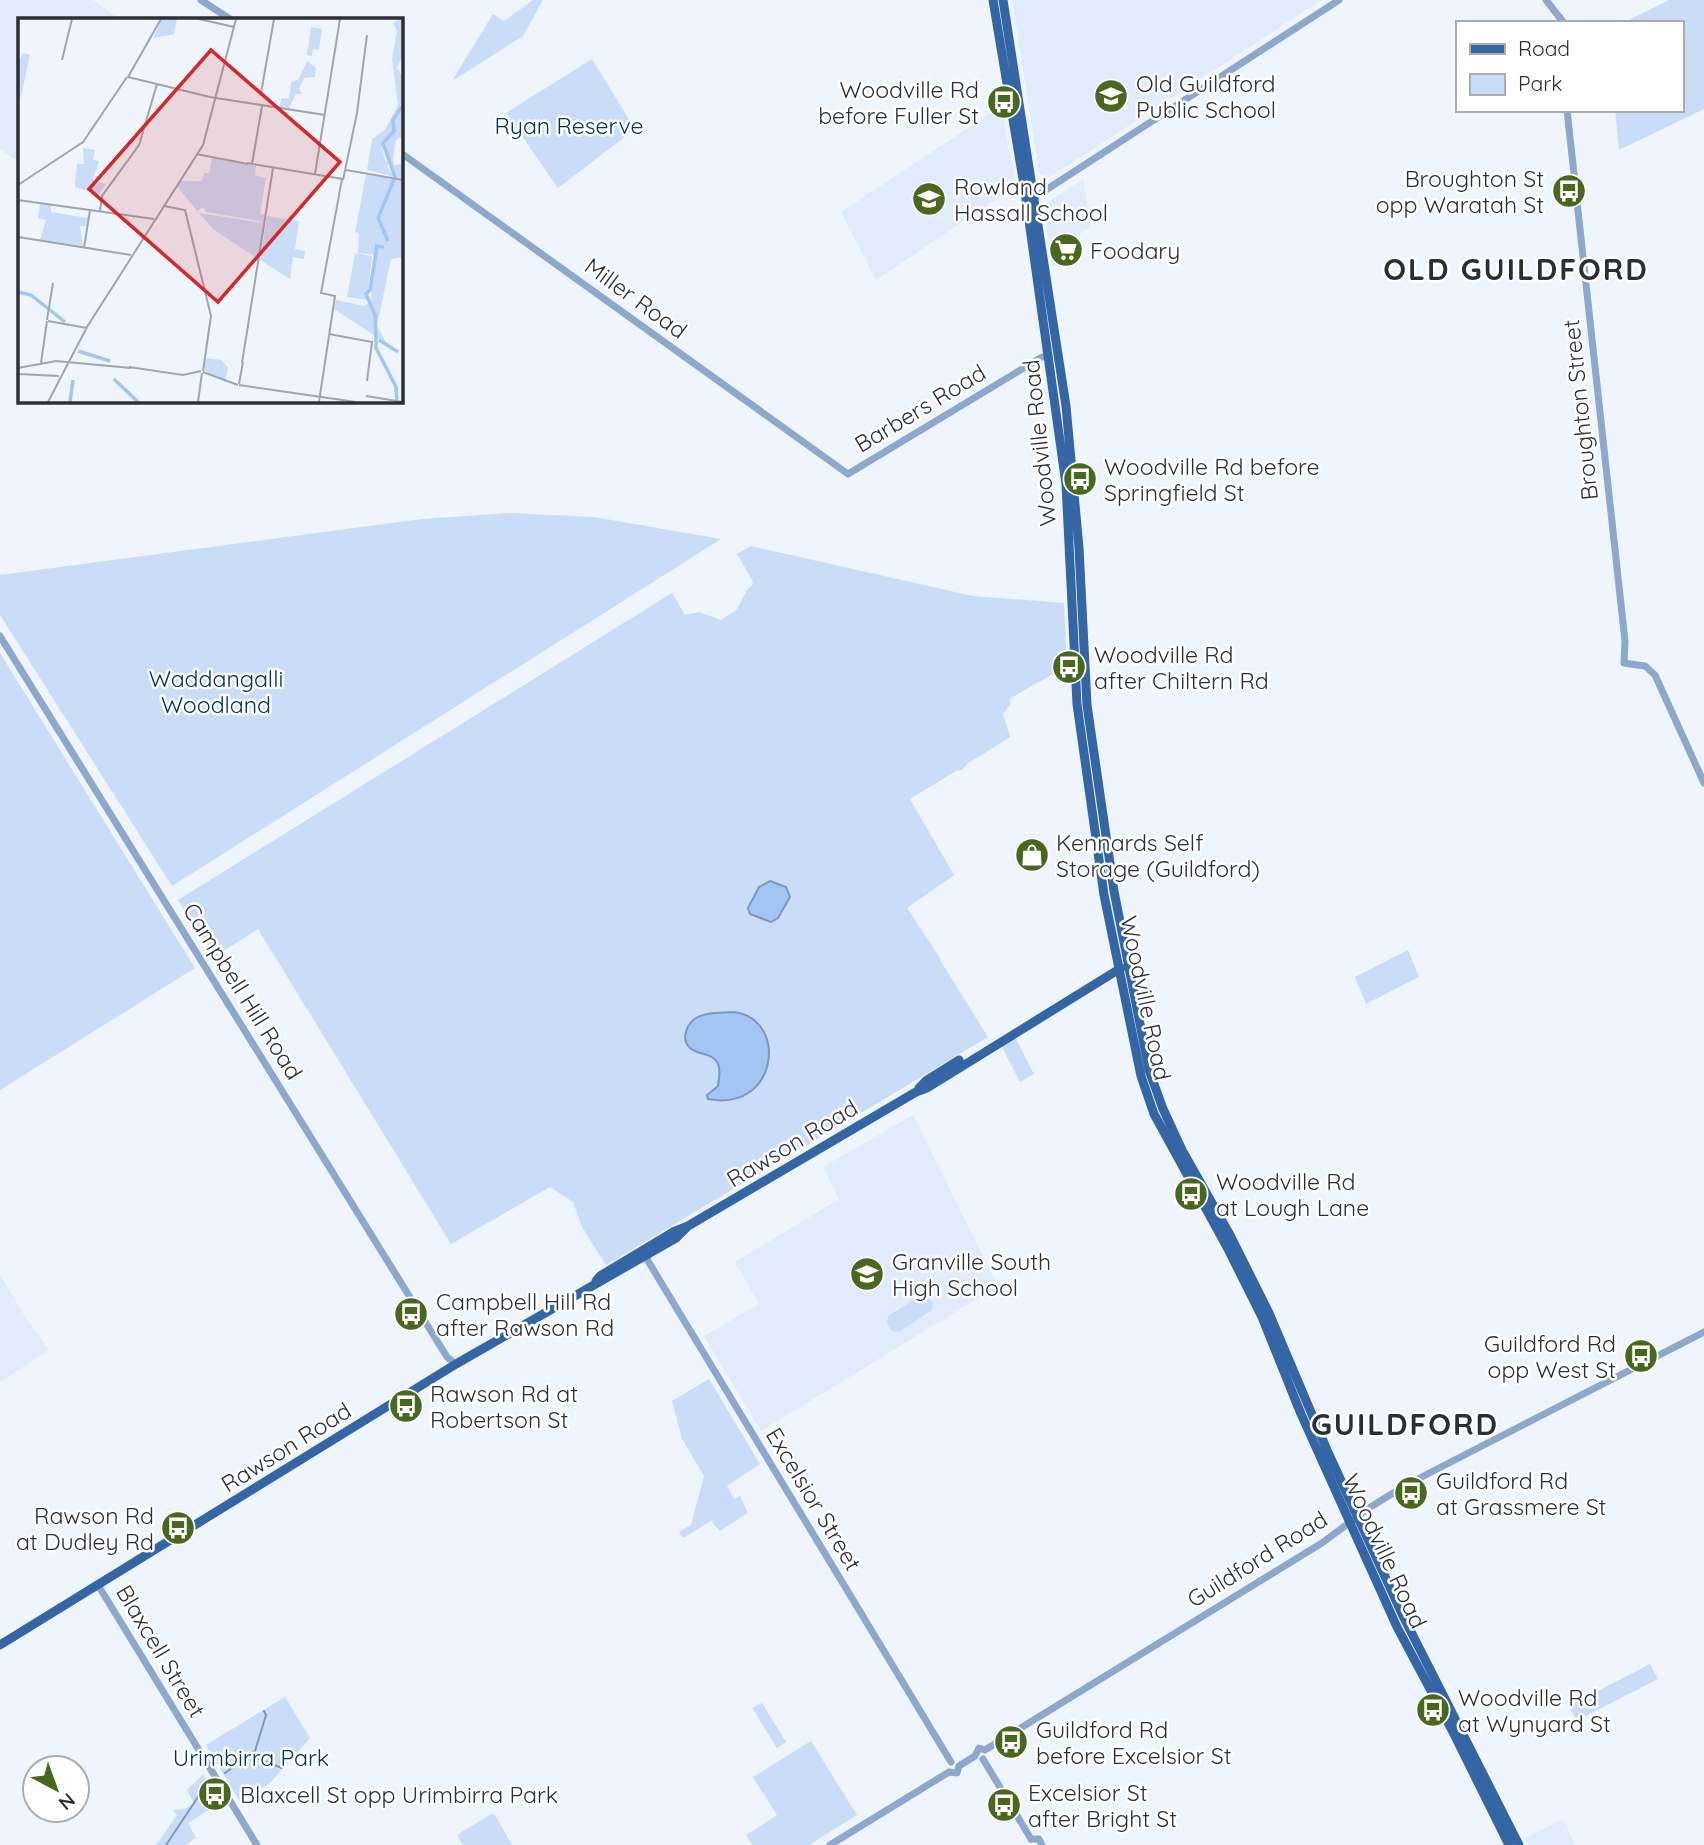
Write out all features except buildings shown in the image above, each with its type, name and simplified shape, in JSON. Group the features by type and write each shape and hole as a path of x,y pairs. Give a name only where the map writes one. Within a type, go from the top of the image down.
{"main road":[{"name":"Woodville Road","path":"993,0 1066,406 1082,584 1077,704 1104,895 1141,1076 1154,1114 1262,1317 1301,1414 1519,1845"},
{"name":"Woodville Road","path":"1003,0 1066,484 1072,582 1079,614 1087,705 1114,891 1149,1070 1182,1150 1230,1235 1269,1313 1397,1627 1509,1845"},
{"name":"Rawson Road","path":"593,1284 609,1270 928,1087 1129,964"},
{"name":"Rawson Road","path":"0,1646 456,1364 676,1238 688,1226"},
{"path":"609,1270 614,1270 635,1257 645,1256 666,1236"}],"street":[{"path":"201,0 228,18"},
{"path":"1030,200 1339,0"},
{"path":"1546,0 1562,21"},
{"path":"1554,12 1557,21"},
{"name":"Broughton Street","path":"1567,112 1625,640 1624,663 1645,666 1655,675 1704,783"},
{"name":"Miller Road","path":"402,154 848,474"},
{"name":"Barbers Road","path":"848,474 1042,356 1049,355"},
{"name":"Campbell Hill Road","path":"0,636 447,1357 456,1364"},
{"name":"Excelsior Street","path":"645,1256 951,1762"},
{"name":"Guildford Road","path":"979,1757 979,1748 985,1750 1322,1543 1406,1485 1704,1332"},
{"name":"Blaxcell Street","path":"98,1585 256,1845"},
{"path":"830,1845 949,1772 957,1773 959,1766 979,1757 1029,1842 1039,1839 1042,1845"},
{"path":"949,1772 947,1767 951,1762 959,1766"},
{"path":"256,1845 264,1845"}],"shaded area":[{"path":"0,0 93,0 118,18 18,18 18,161 0,149"},
{"name":"Old Guildford Public School","path":"1012,0 1322,0 1047,179 1039,172"},
{"name":"Rowland Hassall School","path":"1001,106 1016,186 876,280 841,212"},
{"path":"1083,179 1091,226 1077,236 1082,252 1053,267 1043,208"},
{"name":"Granville South High School","path":"913,1115 998,1286 761,1431 704,1336 759,1304 735,1262 839,1199 823,1167"},
{"path":"0,1274 20,1309 49,1350 0,1382"},
{"path":"1562,1819 1576,1845 1528,1845 1525,1839"}],"green space":[{"path":"533,0 543,0 523,36 452,81 493,14 504,21"},
{"path":"1669,0 1704,0 1704,109 1619,150 1615,112 1683,112 1683,21 1627,21"},
{"name":"Ryan Reserve","path":"592,59 635,129 558,188 506,113"},
{"name":"Waddangalli Woodland","path":"510,513 594,517 721,539 172,886 0,615 0,575 422,519"},
{"path":"751,546 973,596 1064,603 1067,666 1009,699 1011,703 1003,714 1010,737 967,764 962,770 910,799 954,875 907,908 988,1037 606,1265 582,1227 573,1202 550,1187 451,1244 258,929 214,957 178,900 672,593 685,615 699,612 721,620 737,609 754,583 737,554"},
{"path":"0,653 195,968 0,1090"},
{"path":"1408,950 1419,977 1366,1004 1355,977"},
{"path":"1015,1037 1034,1074 1020,1082 1001,1045"},
{"path":"922,1295 933,1303 932,1310 899,1332 892,1331 887,1324 888,1316"},
{"path":"709,1379 760,1464 727,1486 734,1499 740,1496 748,1513 720,1531 711,1521 683,1538 679,1532 691,1525 704,1476 682,1439 672,1401"},
{"path":"1650,1664 1658,1679 1576,1721 1569,1706"},
{"name":"Urimbirra Park","path":"285,1697 310,1738 270,1783 240,1802 206,1745"},
{"path":"762,1703 786,1742 777,1748 752,1708"},
{"path":"811,1741 857,1815 809,1845 752,1845 746,1835 777,1815 753,1777"},
{"path":"203,1774 220,1803 188,1823 196,1838 185,1845 156,1845 177,1815 173,1810 184,1809 194,1803 187,1790"},
{"path":"491,1814 495,1815 512,1845 463,1845 457,1835"}],"water":[{"path":"770,881 786,887 790,897 778,918 771,922 750,914 748,908 759,887"},
{"path":"734,1012 752,1018 763,1031 768,1046 768,1063 761,1079 749,1092 731,1100 708,1099 707,1095 718,1086 719,1066 713,1058 687,1045 686,1032 693,1020 699,1017 712,1013"}],"waterway":[{"path":"225,1773 255,1751 266,1715 264,1711"},
{"path":"251,1756 282,1768"},
{"path":"166,1845 206,1785"}],"place":[{"name":"Old Guildford Public School","path":"1111,96"},
{"name":"Woodville Rd before Fuller St","path":"1004,102"},
{"name":"Broughton St opp Waratah St","path":"1569,191"},
{"name":"Rowland Hassall School","path":"929,199"},
{"name":"Foodary","path":"1066,250"},
{"name":"Woodville Rd before Springfield St","path":"1080,479"},
{"name":"Woodville Rd after Chiltern Rd","path":"1069,667"},
{"name":"Kennards Self Storage (Guildford)","path":"1032,855"},
{"name":"Woodville Rd at Lough Lane","path":"1191,1194"},
{"name":"Granville South High School","path":"867,1274"},
{"name":"Campbell Hill Rd after Rawson Rd","path":"411,1314"},
{"name":"Guildford Rd opp West St","path":"1641,1356"},
{"name":"Rawson Rd at Robertson St","path":"406,1406"},
{"name":"Guildford Rd at Grassmere St","path":"1411,1493"},
{"name":"Rawson Rd at Dudley Rd","path":"178,1528"},
{"name":"Woodville Rd at Wynyard St","path":"1433,1710"},
{"name":"Guildford Rd before Excelsior St","path":"1011,1742"},
{"name":"Blaxcell St opp Urimbirra Park","path":"215,1794"},
{"name":"Excelsior St after Bright St","path":"1004,1805"}],"district":[{"name":"OLD GUILDFORD","path":"1516,269"},
{"name":"GUILDFORD","path":"1405,1424"}]}
